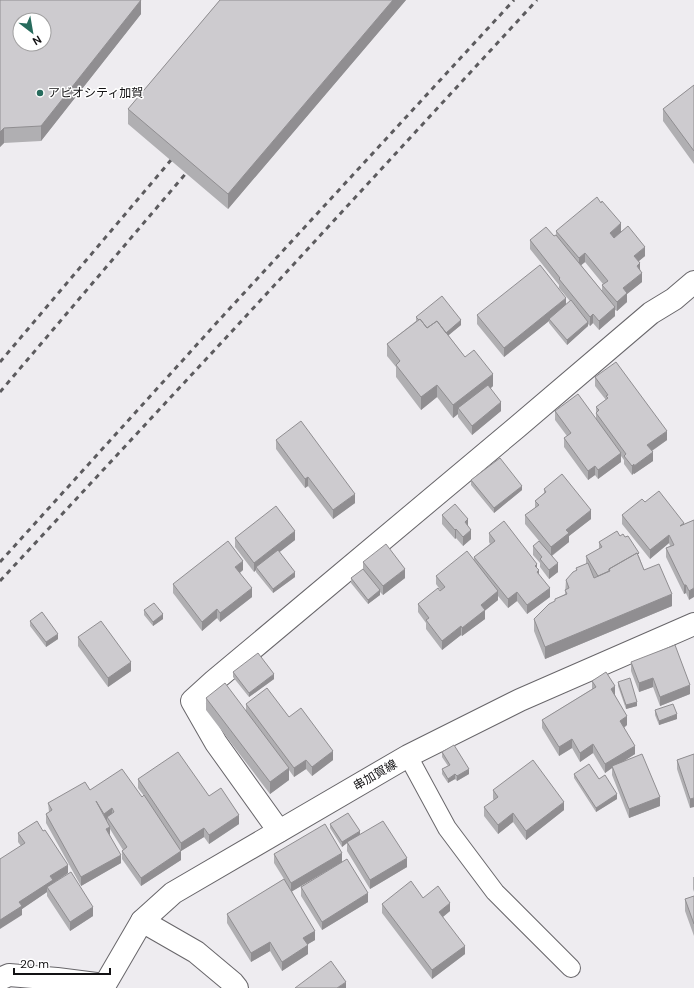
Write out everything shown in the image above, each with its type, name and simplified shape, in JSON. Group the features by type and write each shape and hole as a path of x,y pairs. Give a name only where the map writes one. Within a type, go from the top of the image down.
{"street":[{"path":"279,831 216,743 192,701 651,313 674,299 694,282"},
{"name":"串加賀線","path":"104,987 142,921 173,893 408,756 520,700 694,624"},
{"path":"142,921 196,952 237,988"},
{"path":"0,979 9,974 57,979 104,987"}],"lane":[{"path":"408,756 447,828 495,892 571,968"}],"building":[{"name":"アビオシティ加賀","path":"0,0 141,0 41,126 4,128 0,132"},
{"path":"220,0 393,0 228,194 128,109"},
{"path":"694,85 694,151 663,109"},
{"path":"597,197 621,223 610,233 614,238 628,226 645,247 634,256 640,263 637,266 642,273 623,288 627,293 617,302 602,285 608,281 585,253 579,258 556,231"},
{"path":"546,227 554,236 556,235 615,307 599,321 593,314 590,317 530,240"},
{"path":"540,265 566,298 504,348 477,315"},
{"path":"442,296 461,320 446,333 437,321 427,328 420,319 419,320 416,317"},
{"path":"571,300 588,322 567,340 549,319"},
{"path":"420,319 427,328 437,321 465,357 474,350 493,374 453,405 437,385 421,397 396,365 400,361 387,344"},
{"path":"616,362 667,431 647,445 653,452 634,466 634,464 632,466 624,456 626,454 596,413 599,410 596,407 608,398 606,396 608,395 595,377"},
{"path":"488,385 501,402 472,426 458,408"},
{"path":"578,394 621,453 598,470 595,466 588,471 564,438 571,433 555,411"},
{"path":"301,421 355,494 333,510 308,477 305,479 276,440"},
{"path":"500,458 522,486 494,508 471,480"},
{"path":"562,474 591,510 566,530 569,533 551,547 525,515 539,505 535,501 546,492 544,489"},
{"path":"659,491 684,523 680,526 694,520 694,588 689,591 686,585 684,585 666,548 674,545 669,535 650,550 622,515 642,499 645,502"},
{"path":"455,504 468,519 465,522 471,530 463,537 442,515"},
{"path":"276,506 295,531 254,563 235,538"},
{"path":"504,521 537,564 535,566 539,570 537,572 550,588 527,605 517,592 508,599 474,557 495,541 489,533"},
{"path":"617,531 620,536 623,534 625,537 628,536 639,553 598,576 586,556 602,547 599,542"},
{"path":"228,541 243,561 235,567 252,588 220,613 217,609 202,622 173,584"},
{"path":"539,541 558,563 549,570 540,559 542,557 533,546"},
{"path":"386,544 405,569 383,586 363,562"},
{"path":"278,550 295,572 273,589 256,567"},
{"path":"467,551 498,591 481,605 485,610 442,641 426,620 429,618 418,604 438,588 440,591 445,587 436,576"},
{"path":"637,553 644,570 659,564 672,594 545,647 534,619 549,604 555,601 555,599 567,594 565,590 569,588 566,580 573,572 577,570 576,568 588,563 594,578 610,571 609,569"},
{"path":"363,569 380,590 368,600 351,578"},
{"path":"154,603 163,614 153,622 144,610"},
{"path":"42,612 58,634 46,642 30,621"},
{"path":"101,621 131,662 108,678 78,637"},
{"path":"675,645 690,685 660,697 653,678 639,683 631,662"},
{"path":"258,653 274,674 249,693 233,672"},
{"path":"606,672 615,686 611,689 627,716 620,721 635,746 605,764 593,744 580,753 572,739 559,747 542,720 596,687 592,681"},
{"path":"630,678 637,702 626,705 618,682"},
{"path":"225,683 289,768 270,782 206,698"},
{"path":"267,688 289,717 301,708 333,751 312,767 306,760 294,768 246,704"},
{"path":"673,704 677,714 659,721 655,710"},
{"path":"454,745 469,769 457,776 455,774 448,779 442,769 450,765 442,752"},
{"path":"178,752 209,796 221,788 239,815 209,835 204,828 181,843 138,779"},
{"path":"642,754 660,797 629,809 612,766"},
{"path":"694,754 694,798 690,799 677,760"},
{"path":"533,760 564,802 526,831 513,813 498,825 484,807 498,797 493,790"},
{"path":"589,764 599,779 605,775 617,794 596,808 574,774"},
{"path":"122,769 142,797 144,795 181,851 141,878 122,851 127,847 107,817 114,812 112,808 104,814 96,801 110,827 106,829 121,855 81,877 46,814 52,810 48,803 85,782 90,790"},
{"path":"348,813 360,831 342,842 330,824"},
{"path":"37,821 43,831 45,830 68,865 50,876 53,880 19,902 22,906 0,920 0,859 25,843 18,833"},
{"path":"383,821 407,858 370,880 347,842"},
{"path":"325,824 342,853 291,883 274,854"},
{"path":"347,859 368,893 322,922 301,887"},
{"path":"71,872 93,907 70,922 47,887"},
{"path":"284,879 315,931 303,938 308,945 282,962 270,942 251,953 227,914"},
{"path":"411,881 423,898 438,886 450,903 439,912 465,946 432,970 382,904"},
{"path":"694,896 694,924 685,899"},
{"path":"331,961 346,982 337,988 295,988"}],"railway":[{"path":"0,562 221,318 514,0"},
{"path":"0,581 537,0"},
{"path":"0,362 177,153"},
{"path":"0,392 193,165"}],"place":[{"name":"アビオシティ加賀","path":"40,93"}]}
